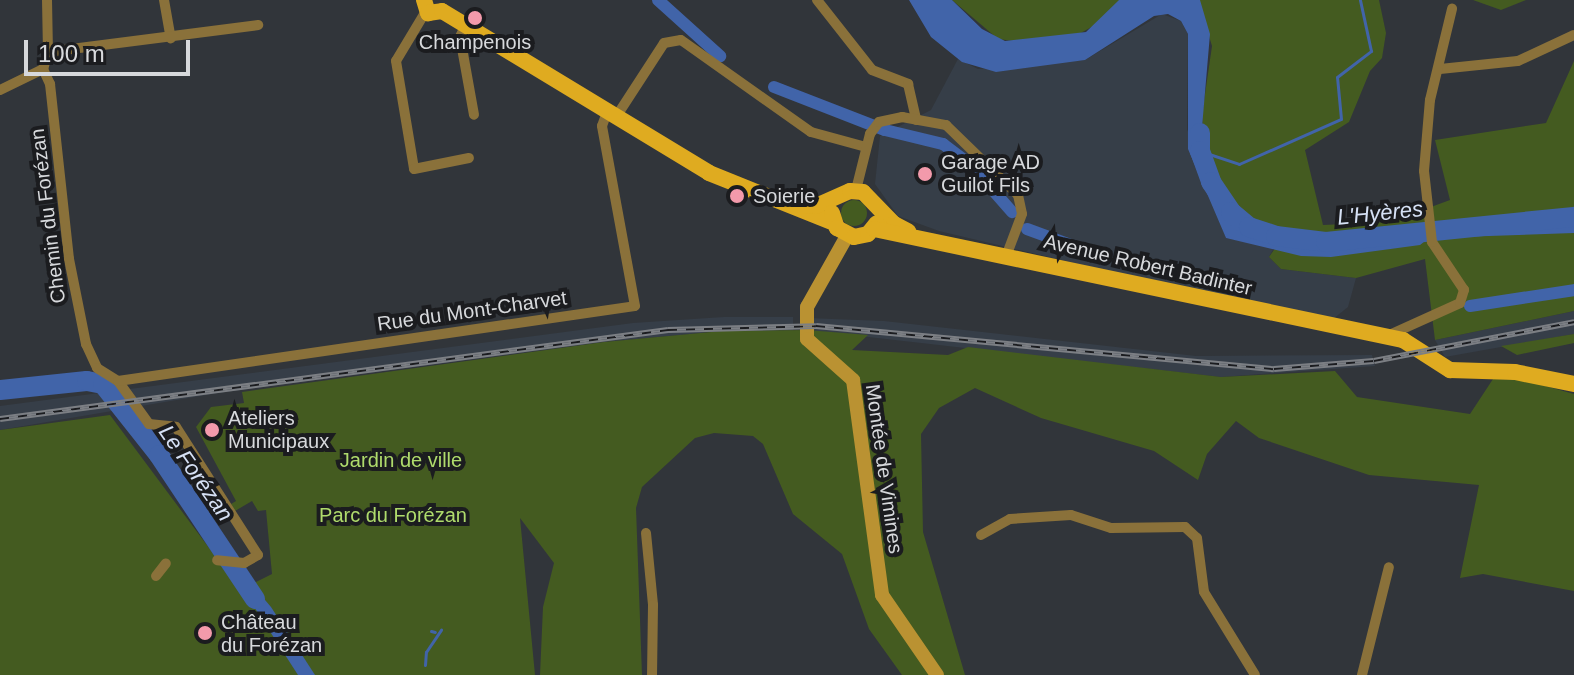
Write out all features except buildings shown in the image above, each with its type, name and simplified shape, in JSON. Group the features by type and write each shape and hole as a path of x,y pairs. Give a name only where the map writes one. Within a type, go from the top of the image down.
{"main road":[{"path":"434,5 728,183 834,223 847,236 861,237 874,229 878,206"},
{"path":"785,205 816,206 856,190 870,195 894,224 917,235"},
{"path":"834,223 839,198"},
{"name":"Avenue Robert Badinter","path":"874,229 917,235 1403,340 1450,370 1508,372 1574,384"}],"street":[{"path":"0,90 43,69 48,52 47,0"},
{"path":"164,0 171,38"},
{"path":"817,0 872,70 908,84 916,120"},
{"path":"434,5 396,61 414,169 469,158"},
{"path":"1378,335 1460,303 1464,290 1432,242 1430,226 1426,131 1452,9"},
{"path":"48,52 258,25"},
{"path":"466,25 460,37 474,115"},
{"path":"1440,69 1518,61 1574,35"},
{"path":"611,114 664,43 681,40 811,132 866,147"},
{"name":"Chemin du Forézan","path":"43,69 50,84 77,309 93,362 118,381 149,424 176,427 258,555 244,563 217,560"},
{"name":"Rue du Mont-Charvet","path":"118,381 635,306 602,126 611,114"},
{"path":"856,190 873,129 891,118 946,125 1018,195 1022,214 1007,254"},
{"name":"Montée de Vimines","path":"847,236 807,307 807,339 853,380 882,595 937,675"},
{"path":"981,535 1010,519 1071,515 1111,528 1171,524 1190,529 1197,538 1204,592 1255,675"},
{"path":"646,533 653,605 652,675"},
{"path":"156,576 166,563"},
{"path":"1362,675 1389,567"}],"shaded area":[{"path":"1162,14 1181,21 1188,34 1187,129 1226,238 1274,248 1269,257 1281,269 1356,278 1348,307 1328,323 939,231 898,216 875,184 880,136 931,110 958,59 978,69 1085,60"},
{"path":"1574,311 1574,334 1445,357 1435,340"},
{"path":"724,317 793,317 793,333 722,331 604,342 218,393 0,430 0,406 633,323"},
{"path":"807,318 884,321 1196,356 1372,355 1375,366 1221,377 807,330"}],"green space":[{"path":"952,0 1120,0 1097,24 1077,35 1013,41 998,39"},
{"path":"1198,0 1379,0 1386,33 1382,58 1370,71 1349,122 1305,150 1323,225 1390,222 1450,200 1435,140 1546,123 1574,61 1574,311 1435,340 1425,259 1356,278 1281,269 1269,257 1283,237 1241,222 1218,195 1204,163 1202,115 1212,46"},
{"path":"1473,0 1526,0 1501,10"},
{"path":"854,200 863,204 867,213 863,222 854,226 845,222 841,213 845,204"},
{"path":"807,330 868,335 852,350 948,355 968,347 1221,377 1335,371 1357,397 1470,414 1493,379 1524,380 1574,394 1574,591 1483,574 1460,578 1479,485 1369,475 1259,438 1236,421 1207,454 1198,480 1154,451 1041,418 975,388 939,408 921,434 923,532 965,675 902,675 869,629 842,554 793,514 763,444 753,436 714,433 695,438 642,487 636,508 642,675 540,675 543,607 554,563 520,518 535,675 0,675 0,430 110,415 227,572 247,575 254,583 272,574 266,510 258,511 252,501 235,511 231,504 236,501 196,427 211,407 244,403 242,392 604,342 722,331"},
{"path":"1574,334 1574,343 1517,355 1501,346"}],"water":[{"path":"909,0 952,0 982,29 1005,41 1086,32 1119,0 1200,0 1210,34 1200,151 1218,195 1250,227 1326,242 1555,216 1574,217 1574,233 1429,238 1420,245 1331,257 1301,256 1226,238 1188,149 1188,34 1181,21 1168,14 1154,16 1085,60 996,72 962,62 931,37"},
{"path":"243,574 271,607 315,675 298,675 236,579"}],"waterway":[{"path":"658,0 720,56"},
{"path":"1200,151 1239,164 1341,119 1337,77 1371,51 1360,0"},
{"path":"774,87 885,130 943,144 970,164 1012,212"},
{"name":"L'Hyères","path":"1200,133 1200,151 1211,182 1231,212 1249,227 1276,236 1326,242 1574,217"},
{"path":"1027,229 1090,252"},
{"path":"1470,306 1574,290"},
{"name":"Le Forézan","path":"0,390 87,381 103,384 159,455 255,599"},
{"path":"425,665 426,652 441,630"},
{"path":"431,631 435,632"}],"railway":[{"path":"0,419 668,330 816,326 1274,369 1374,361 1574,322"}],"place":[{"name":"Champenois","path":"475,18"},
{"name":"Garage AD Guilot Fils","path":"925,174"},
{"name":"Soierie","path":"737,196"},
{"name":"Ateliers Municipaux","path":"212,430"},
{"name":"Château du Forézan","path":"205,633"}],"park label":[{"name":"Jardin de ville","path":"401,460"},
{"name":"Parc du Forézan","path":"393,515"}]}
